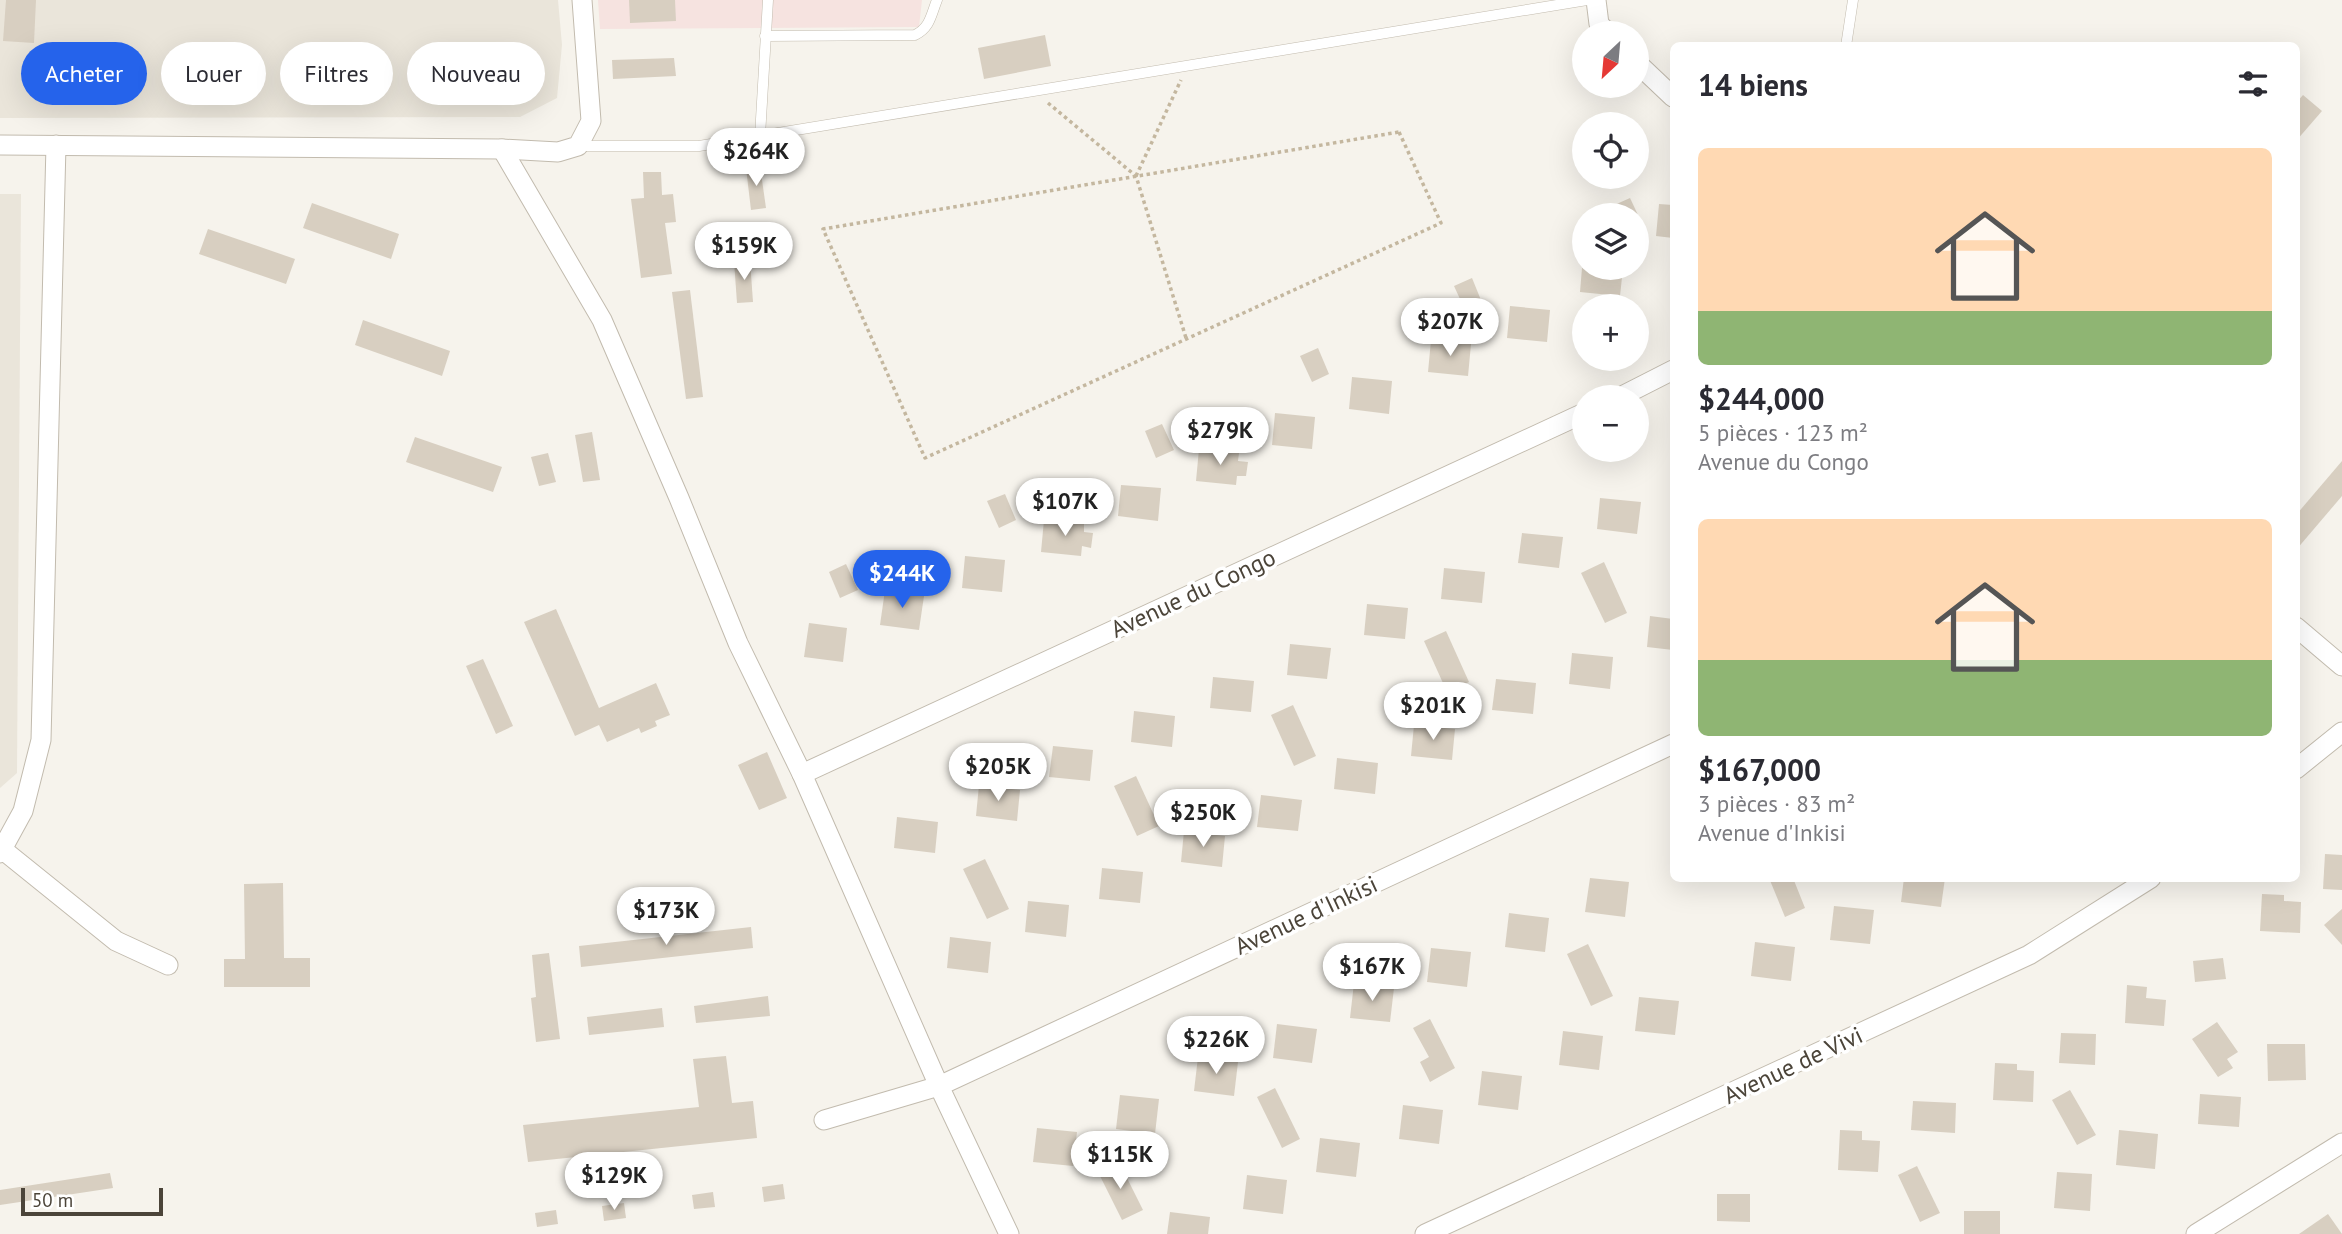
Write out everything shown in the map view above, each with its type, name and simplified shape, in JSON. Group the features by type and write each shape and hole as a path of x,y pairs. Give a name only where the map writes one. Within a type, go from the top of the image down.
{"street":[{"path":"0,145 502,149 558,152 578,146 591,121 582,0"},
{"path":"1596,0 1599,21"},
{"path":"1649,74 1670,94"},
{"path":"56,145 41,740 23,811 2,851 116,941 168,965"},
{"path":"502,149 602,320 680,498 738,643 802,774 939,1086 1009,1234"},
{"path":"1643,385 1670,372"},
{"name":"Avenue du Congo","path":"802,774 1572,419"},
{"path":"2300,630 2342,666"},
{"path":"2300,766 2342,732"},
{"name":"Avenue d'Inkisi","path":"824,1120 939,1086 1670,745"},
{"name":"Avenue de Vivi","path":"1425,1234 2029,956 2145,882"},
{"path":"2196,1234 2342,1143"}],"lane":[{"path":"760,136 768,0"},
{"path":"765,36 915,35 924,31 929,23 936,0"},
{"path":"578,146 699,146 1587,0"},
{"path":"1847,42 1853,0"}],"path":[{"path":"1136,176 1188,65"},
{"path":"1033,90 1136,176 1186,338"},
{"path":"1399,132 1441,223 1186,338 925,458 823,229 1399,132"}],"shaded area":[{"path":"0,0 558,0 562,45 557,98 545,104 545,42 407,42 407,105 543,105 520,117 0,118"},
{"path":"598,0 922,0 919,27 600,29"},
{"path":"0,194 21,194 17,773 0,788"}],"building":[{"path":"6,0 36,0 34,42 3,41"},
{"path":"629,0 675,0 676,21 630,23"},
{"path":"1045,35 1051,66 984,79 978,48"},
{"path":"674,58 676,76 613,79 612,60"},
{"path":"2303,95 2322,111 2300,136 2300,98"},
{"path":"760,166 766,208 751,210 746,168"},
{"path":"643,172 661,172 662,195 673,194 676,222 665,223 672,274 641,278 631,199 644,198"},
{"path":"1630,198 1632,203 1619,203"},
{"path":"312,203 399,234 391,259 303,228"},
{"path":"1659,204 1670,205 1670,238 1656,236"},
{"path":"208,229 295,259 286,284 199,254"},
{"path":"750,260 753,302 737,303 734,261"},
{"path":"1472,278 1483,305 1466,312 1454,286"},
{"path":"1581,280 1622,280 1620,294 1580,292"},
{"path":"690,290 703,397 686,399 672,292"},
{"path":"1510,306 1550,310 1547,342 1507,338"},
{"path":"363,320 450,351 442,376 355,345"},
{"path":"1431,340 1471,344 1468,376 1428,372"},
{"path":"1318,348 1329,374 1312,382 1300,356"},
{"path":"1352,377 1392,381 1389,414 1349,409"},
{"path":"1275,413 1315,417 1312,449 1272,445"},
{"path":"1162,424 1174,450 1156,458 1145,431"},
{"path":"592,432 600,480 583,482 575,435"},
{"path":"415,437 502,467 493,492 406,462"},
{"path":"1199,449 1239,453 1238,461 1248,462 1246,476 1237,476 1236,485 1196,481"},
{"path":"548,453 556,482 539,486 531,457"},
{"path":"2342,461 2342,496 2300,545 2300,510"},
{"path":"1121,485 1161,488 1158,521 1118,516"},
{"path":"1005,494 1016,520 999,528 987,501"},
{"path":"1600,498 1641,502 1637,534 1597,529"},
{"path":"1044,520 1084,524 1084,532 1093,533 1091,548 1082,546 1081,556 1041,552"},
{"path":"1522,533 1563,537 1559,568 1518,563"},
{"path":"965,556 1005,560 1002,592 962,588"},
{"path":"1604,562 1627,613 1605,623 1581,573"},
{"path":"846,564 858,590 840,598 829,572"},
{"path":"1444,568 1485,572 1482,603 1441,599"},
{"path":"885,590 924,596 919,630 880,625"},
{"path":"1367,604 1408,608 1405,639 1364,635"},
{"path":"556,609 599,708 656,683 670,715 655,721 657,726 641,733 639,728 607,742 599,725 575,736 524,622"},
{"path":"1650,616 1670,619 1670,650 1647,647"},
{"path":"809,623 847,628 843,662 804,657"},
{"path":"1446,631 1469,682 1447,692 1424,641"},
{"path":"1290,644 1331,648 1327,679 1287,675"},
{"path":"1572,653 1613,657 1610,689 1569,684"},
{"path":"483,659 513,726 496,734 466,666"},
{"path":"1213,677 1254,681 1251,712 1210,708"},
{"path":"1496,679 1536,683 1533,714 1492,710"},
{"path":"1293,705 1316,756 1294,766 1271,715"},
{"path":"1134,711 1175,716 1172,747 1131,742"},
{"path":"1414,725 1455,729 1452,760 1411,756"},
{"path":"1053,746 1093,750 1090,781 1049,777"},
{"path":"767,752 787,798 759,810 738,765"},
{"path":"1337,758 1378,763 1375,794 1334,789"},
{"path":"1136,776 1159,826 1137,836 1114,786"},
{"path":"979,785 1020,790 1017,821 976,816"},
{"path":"1261,795 1302,800 1298,831 1257,827"},
{"path":"897,817 938,822 935,853 894,848"},
{"path":"1184,831 1225,836 1222,867 1181,862"},
{"path":"2325,854 2342,855 2342,890 2323,889"},
{"path":"985,859 1009,909 987,919 963,869"},
{"path":"1102,868 1143,872 1140,903 1099,899"},
{"path":"1590,878 1629,882 1625,917 1585,912"},
{"path":"1771,882 1795,882 1805,908 1785,917"},
{"path":"1904,882 1944,882 1941,907 1901,902"},
{"path":"283,883 284,958 310,958 310,987 224,987 224,959 245,959 244,884"},
{"path":"2262,894 2284,895 2284,901 2301,902 2300,933 2260,931"},
{"path":"1028,901 1069,905 1066,937 1025,932"},
{"path":"1834,906 1874,910 1870,944 1830,940"},
{"path":"2342,909 2342,945 2324,925"},
{"path":"1509,913 1549,918 1545,952 1505,947"},
{"path":"751,927 753,948 581,967 579,946"},
{"path":"950,937 991,942 988,973 947,968"},
{"path":"1755,942 1795,947 1791,981 1751,976"},
{"path":"1588,944 1613,996 1591,1006 1567,954"},
{"path":"1431,948 1471,952 1467,987 1427,982"},
{"path":"549,953 560,1039 536,1042 531,998 536,997 532,955"},
{"path":"2223,958 2226,979 2195,982 2193,961"},
{"path":"1354,983 1394,988 1390,1022 1350,1018"},
{"path":"2127,985 2147,987 2146,998 2166,1000 2164,1026 2125,1023"},
{"path":"768,996 770,1016 696,1023 694,1006"},
{"path":"1639,997 1679,1001 1675,1035 1635,1031"},
{"path":"662,1008 664,1027 589,1035 587,1017"},
{"path":"1430,1019 1455,1068 1430,1082 1420,1062 1429,1057 1413,1028"},
{"path":"2217,1022 2238,1052 2227,1059 2233,1068 2218,1077 2192,1039"},
{"path":"1277,1024 1317,1029 1312,1063 1273,1058"},
{"path":"1563,1031 1603,1036 1599,1070 1559,1065"},
{"path":"2061,1033 2096,1034 2095,1065 2059,1063"},
{"path":"2267,1044 2305,1044 2306,1080 2268,1081"},
{"path":"726,1056 732,1103 753,1101 757,1138 528,1162 523,1125 699,1107 693,1059"},
{"path":"1198,1057 1238,1062 1234,1096 1194,1091"},
{"path":"1995,1063 2017,1064 2017,1070 2034,1071 2033,1102 1993,1100"},
{"path":"1482,1071 1522,1076 1518,1110 1478,1105"},
{"path":"1275,1088 1300,1139 1282,1148 1257,1097"},
{"path":"2070,1090 2096,1135 2077,1145 2052,1100"},
{"path":"2200,1094 2241,1097 2239,1127 2198,1124"},
{"path":"1120,1095 1159,1099 1155,1134 1116,1129"},
{"path":"1913,1101 1956,1103 1955,1133 1911,1130"},
{"path":"1403,1105 1443,1110 1439,1144 1399,1139"},
{"path":"1037,1128 1077,1132 1073,1166 1033,1162"},
{"path":"1840,1130 1862,1131 1862,1140 1880,1141 1878,1172 1838,1170"},
{"path":"2119,1130 2158,1134 2155,1169 2116,1165"},
{"path":"1320,1138 1360,1143 1356,1177 1316,1172"},
{"path":"1119,1162 1143,1210 1122,1220 1098,1172"},
{"path":"1917,1166 1940,1213 1920,1222 1898,1175"},
{"path":"2057,1172 2092,1174 2090,1211 2054,1208"},
{"path":"110,1173 113,1188 0,1205 0,1190"},
{"path":"1247,1175 1287,1180 1283,1214 1243,1209"},
{"path":"783,1184 785,1199 764,1202 762,1187"},
{"path":"713,1192 715,1207 694,1209 692,1195"},
{"path":"1717,1194 1750,1194 1750,1222 1717,1221"},
{"path":"624,1203 626,1218 604,1221 602,1206"},
{"path":"556,1210 558,1224 537,1227 535,1213"},
{"path":"1964,1211 2000,1211 2000,1234 1964,1234"},
{"path":"1170,1212 1210,1217 1208,1234 1167,1234"},
{"path":"2328,1214 2342,1234 2299,1234"}]}
